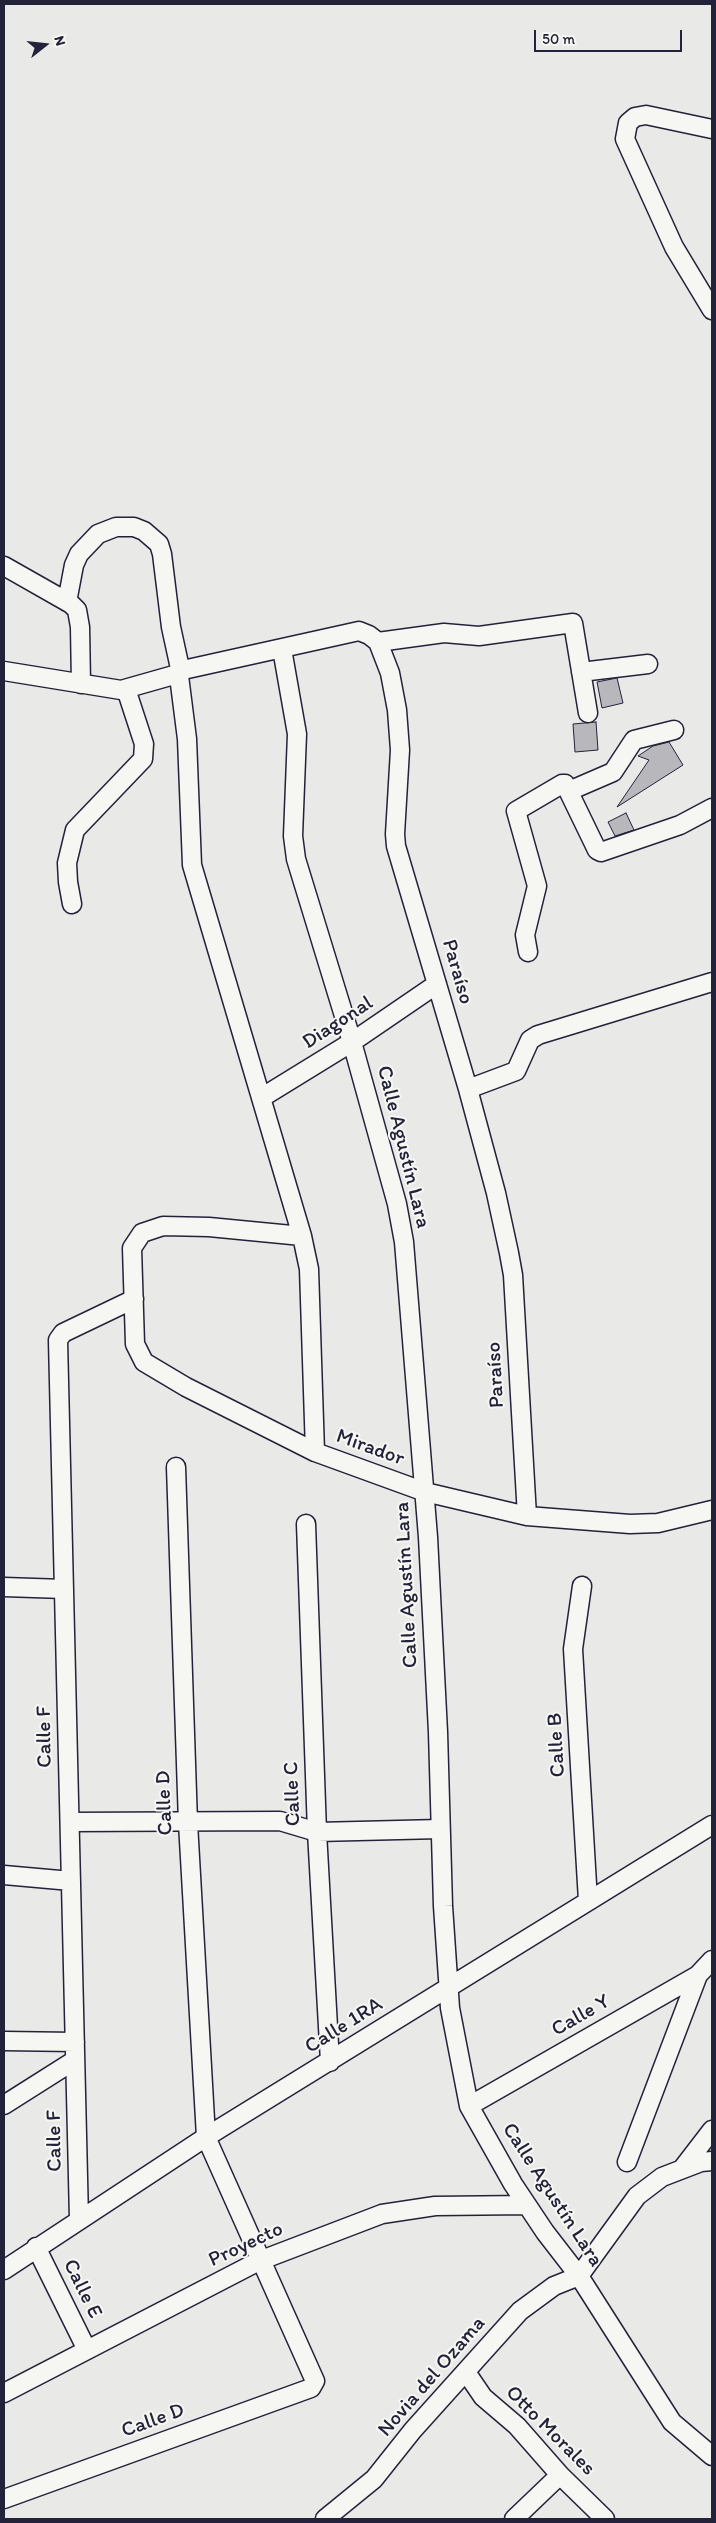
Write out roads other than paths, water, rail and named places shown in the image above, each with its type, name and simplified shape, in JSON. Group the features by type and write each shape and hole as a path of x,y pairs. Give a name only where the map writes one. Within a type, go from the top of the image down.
{"street":[{"path":"712,129 646,115 635,117 628,123 625,139 674,247 712,310"},
{"path":"67,602 74,566 79,554 98,534 116,527 134,527 144,531 159,544 162,554 170,626 182,672 190,786 192,865 302,1236 310,1280 316,1452"},
{"path":"4,566 67,602 76,610 79,618 81,684"},
{"path":"4,671 81,684 126,689 182,672 350,631 369,635 378,642 444,633 479,636 572,623 588,713"},
{"name":"Paraíso","path":"378,642 390,673 398,718 400,750 396,846 468,1089 504,1224 513,1275 527,1516"},
{"name":"Calle Agustín Lara","path":"282,648 297,734 294,847 352,1042 401,1221 425,1492 449,1986 455,2042 469,2106 527,2206 579,2276 672,2422 712,2456"},
{"path":"581,672 648,664"},
{"path":"72,904 67,863 75,830 143,759 144,744 126,689"},
{"path":"569,792 613,772 634,740 674,730"},
{"path":"528,952 525,936 537,886 515,812 565,784 599,852 680,824 712,808"},
{"path":"468,1089 516,1071 530,1040 538,1035 712,982"},
{"name":"Diagonal","path":"261,1098 352,1042 437,984"},
{"name":"Mirador","path":"302,1236 209,1227 163,1226 142,1233 132,1248 135,1344 144,1362 186,1387 316,1452 425,1492 527,1516 650,1524 712,1510"},
{"name":"Calle F","path":"79,2219 58,1340 63,1333 134,1299"},
{"name":"Calle D","path":"4,2500 311,2388 315,2381 259,2261 206,2137 188,1823 176,1467"},
{"name":"Calle C","path":"306,1524 317,1832 330,2062"},
{"name":"Calle B","path":"582,1586 574,1649 588,1901"},
{"path":"4,1587 64,1589"},
{"path":"70,1822 188,1823 280,1821 317,1832 440,1829"},
{"name":"Calle 1RA","path":"4,2270 36,2247 206,2137 712,1825"},
{"path":"4,1876 71,1881"},
{"name":"Calle Y","path":"469,2106 698,1975 712,1960"},
{"path":"627,2162 698,1975"},
{"path":"4,2041 75,2042"},
{"path":"4,2104 75,2060"},
{"path":"682,2170 712,2130"},
{"path":"579,2276 637,2196 662,2177 701,2162 712,2161"},
{"name":"Proyecto","path":"4,2393 259,2261 382,2214 435,2206 527,2206"},
{"name":"Calle E","path":"36,2247 87,2350"},
{"name":"Novia del Ozama","path":"326,2519 374,2479 413,2430 520,2311 554,2286 579,2276"},
{"name":"Otto Morales","path":"466,2372 483,2397 517,2426 560,2475 604,2519"},
{"path":"514,2519 560,2475"}]}
